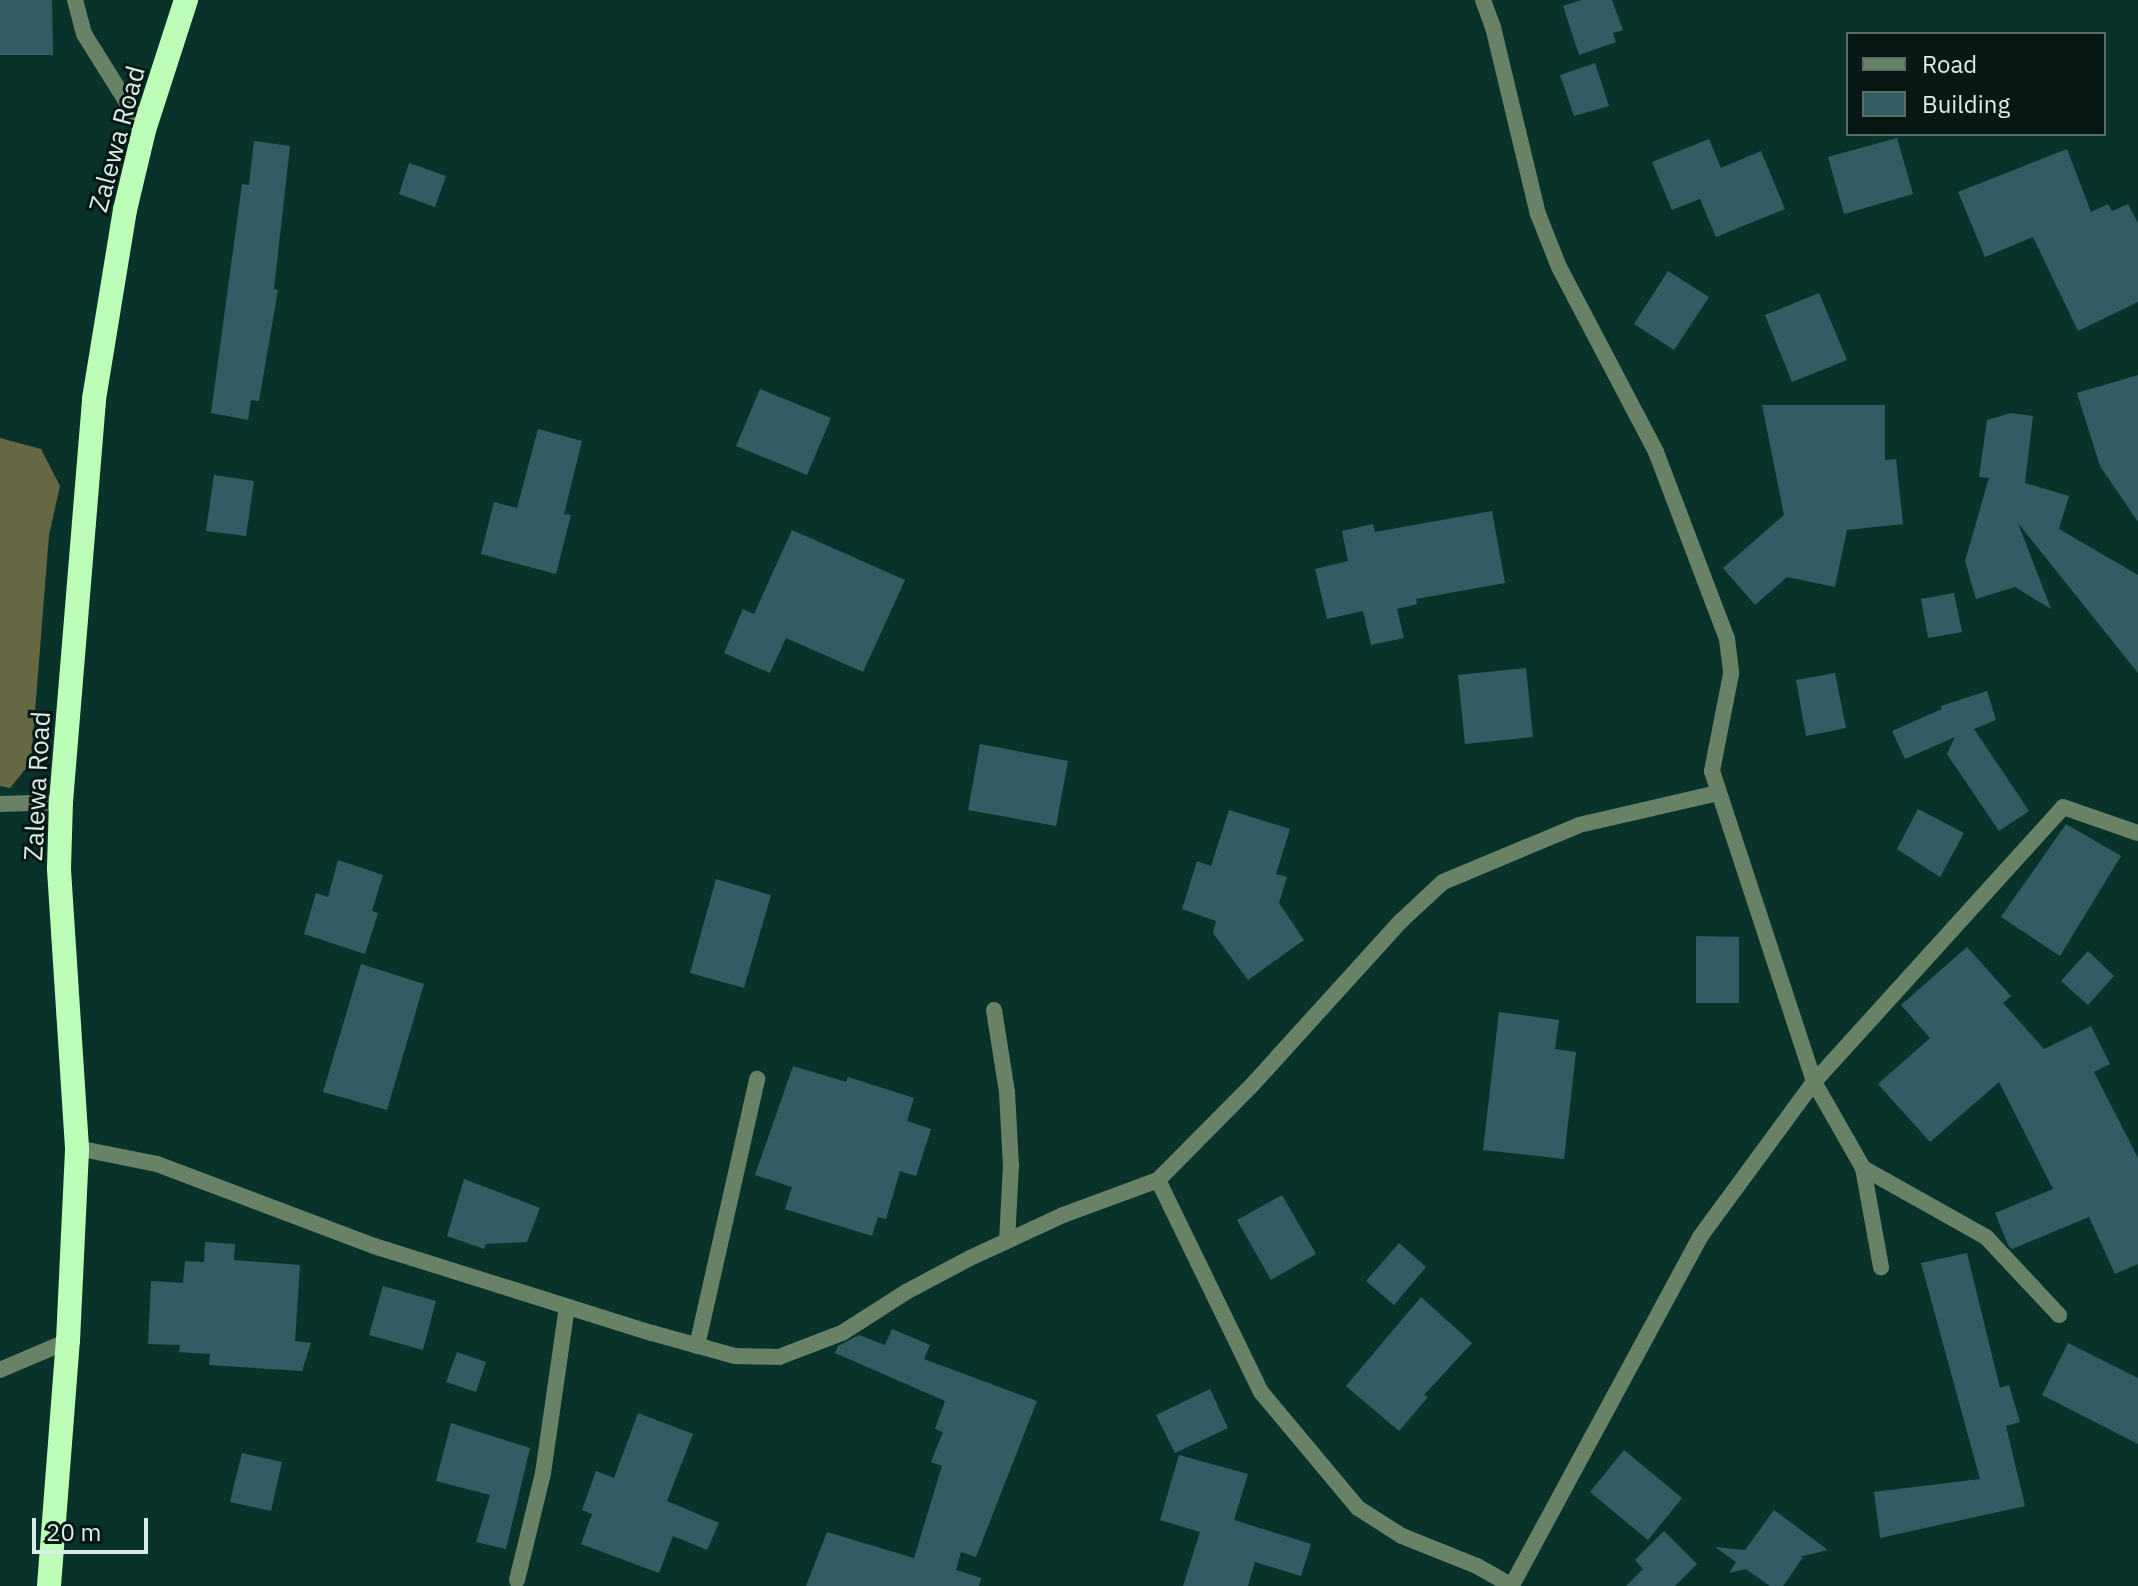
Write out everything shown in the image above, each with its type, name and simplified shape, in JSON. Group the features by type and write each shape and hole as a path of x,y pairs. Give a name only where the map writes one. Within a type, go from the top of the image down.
{"highway":[{"name":"Zalewa Road","path":"49,1586 68,1341 77,1148 59,868 61,802 94,399 125,210 144,130 186,0"}],"street":[{"path":"75,0 84,34 144,130"},
{"path":"1483,0 1493,27 1538,214 1559,267 1656,452 1727,639 1731,674 1712,771 1814,1082 1863,1168 1881,1267"},
{"path":"77,1148 157,1164 212,1182 374,1246 697,1346 735,1356 779,1357 842,1333 906,1292 1007,1241 1063,1215 1158,1180 1253,1084 1401,921 1443,882 1579,825 1718,793"},
{"path":"0,804 61,802"},
{"path":"1158,1180 1261,1392 1358,1508 1402,1536 1477,1566 1512,1586 1700,1237 1814,1082 2063,807 2138,833"},
{"path":"994,1010 1007,1092 1010,1136 1007,1241"},
{"path":"697,1346 757,1079"},
{"path":"1863,1168 1986,1237 2059,1315"},
{"path":"517,1580 543,1473 567,1307"},
{"path":"0,1370 68,1341"}],"green space":[{"path":"0,438 41,449 60,486 49,535 31,762 10,788 0,786"}],"building":[{"path":"0,0 52,0 53,55 0,55"},
{"path":"1582,0 1612,0 1623,30 1613,33 1616,42 1579,55 1563,6"},
{"path":"1595,63 1609,106 1574,116 1560,75"},
{"path":"1897,138 1913,194 1844,214 1828,157"},
{"path":"1709,139 1721,168 1761,151 1785,209 1716,237 1700,199 1672,210 1652,162"},
{"path":"254,141 290,146 274,289 278,290 259,401 251,400 248,420 211,413 242,184 249,185"},
{"path":"2067,149 2091,212 2108,204 2112,211 2128,204 2138,223 2138,302 2078,331 2033,237 1985,257 1958,192"},
{"path":"409,163 446,176 435,207 399,194"},
{"path":"1668,271 1709,297 1674,350 1634,324"},
{"path":"1819,293 1847,360 1792,382 1765,315"},
{"path":"2138,375 2138,522 2100,466 2077,393"},
{"path":"760,389 831,418 807,475 736,446"},
{"path":"1762,405 1885,405 1885,460 1896,459 1903,524 1847,530 1835,587 1787,577 1755,605 1723,568 1784,515"},
{"path":"2011,413 2033,416 2025,483 2069,496 2059,529 2138,575 2138,673 2018,523 2051,609 2015,587 1976,599 1965,561 1989,478 1979,477 1987,420"},
{"path":"538,429 582,441 564,514 571,515 556,574 481,554 494,502 517,508"},
{"path":"214,475 254,481 246,536 206,531"},
{"path":"1492,511 1505,583 1416,599 1417,604 1397,609 1404,638 1371,645 1363,611 1327,619 1315,569 1348,561 1342,531 1373,524 1375,532"},
{"path":"792,530 905,580 863,672 786,638 770,673 724,653 743,609 754,614"},
{"path":"1954,593 1962,632 1928,638 1921,599"},
{"path":"1526,668 1533,737 1465,744 1458,675"},
{"path":"1835,673 1846,728 1806,736 1796,680"},
{"path":"1987,691 1996,720 1974,729 2029,811 1999,831 1947,754 1955,737 1905,759 1892,731 1942,709 1941,706"},
{"path":"980,744 1068,761 1056,826 968,810"},
{"path":"1918,809 1964,833 1940,877 1897,849"},
{"path":"1229,810 1290,829 1276,874 1287,877 1279,903 1304,940 1248,980 1213,933 1216,921 1182,909 1197,861 1211,866"},
{"path":"2066,824 2121,856 2060,956 2001,917"},
{"path":"338,860 383,875 372,911 378,913 365,954 304,934 316,893 328,897"},
{"path":"716,879 771,895 744,988 690,973"},
{"path":"1696,936 1739,937 1739,1003 1696,1003"},
{"path":"1967,947 2011,996 2003,1003 2044,1049 2091,1026 2110,1064 2094,1072 2138,1158 2138,1264 2115,1274 2089,1217 2012,1249 2008,1245 1995,1213 2053,1189 1999,1082 1930,1142 1878,1084 1930,1038 1901,1005"},
{"path":"2088,951 2114,976 2088,1005 2061,981"},
{"path":"361,964 424,984 387,1110 323,1092"},
{"path":"1499,1012 1559,1020 1555,1049 1576,1052 1564,1159 1483,1150"},
{"path":"793,1066 846,1082 848,1077 914,1098 907,1121 931,1129 916,1176 900,1171 886,1219 878,1217 872,1236 785,1209 792,1187 755,1175"},
{"path":"464,1179 540,1208 527,1242 486,1244 484,1249 447,1236"},
{"path":"1282,1195 1316,1254 1271,1280 1237,1220"},
{"path":"205,1242 235,1244 234,1260 300,1265 295,1341 311,1343 302,1371 209,1365 210,1354 179,1352 180,1345 148,1344 151,1281 183,1283 185,1261 204,1262"},
{"path":"1399,1243 1426,1267 1394,1305 1366,1281"},
{"path":"1967,1253 2000,1388 2009,1385 2020,1422 2006,1426 2025,1506 1880,1538 1874,1492 1980,1479 1921,1263"},
{"path":"383,1286 436,1301 423,1350 369,1335"},
{"path":"1421,1297 1472,1343 1424,1395 1428,1397 1399,1431 1346,1386"},
{"path":"892,1329 930,1345 924,1359 1037,1401 976,1557 961,1552 956,1570 981,1578 979,1586 806,1586 827,1532 914,1558 942,1466 931,1462 943,1432 935,1429 945,1401 835,1353 838,1346 859,1335 885,1345"},
{"path":"2068,1343 2138,1378 2138,1444 2042,1395"},
{"path":"457,1352 486,1362 476,1392 446,1382"},
{"path":"1210,1389 1228,1428 1175,1453 1156,1415"},
{"path":"638,1413 693,1434 667,1501 719,1523 707,1550 673,1536 659,1573 581,1544 592,1514 582,1510 596,1471 614,1478"},
{"path":"451,1423 530,1448 506,1549 476,1542 490,1495 436,1481"},
{"path":"1624,1450 1682,1498 1648,1540 1590,1492"},
{"path":"242,1453 282,1462 271,1511 230,1502"},
{"path":"1179,1455 1248,1474 1234,1520 1311,1544 1301,1576 1255,1562 1248,1586 1183,1586 1200,1532 1160,1520"},
{"path":"1774,1510 1828,1550 1799,1557 1803,1557 1783,1586 1770,1586 1746,1569 1729,1573 1736,1562 1715,1547 1745,1550"},
{"path":"1664,1531 1697,1564 1675,1586 1626,1586 1643,1569 1635,1560"}]}
